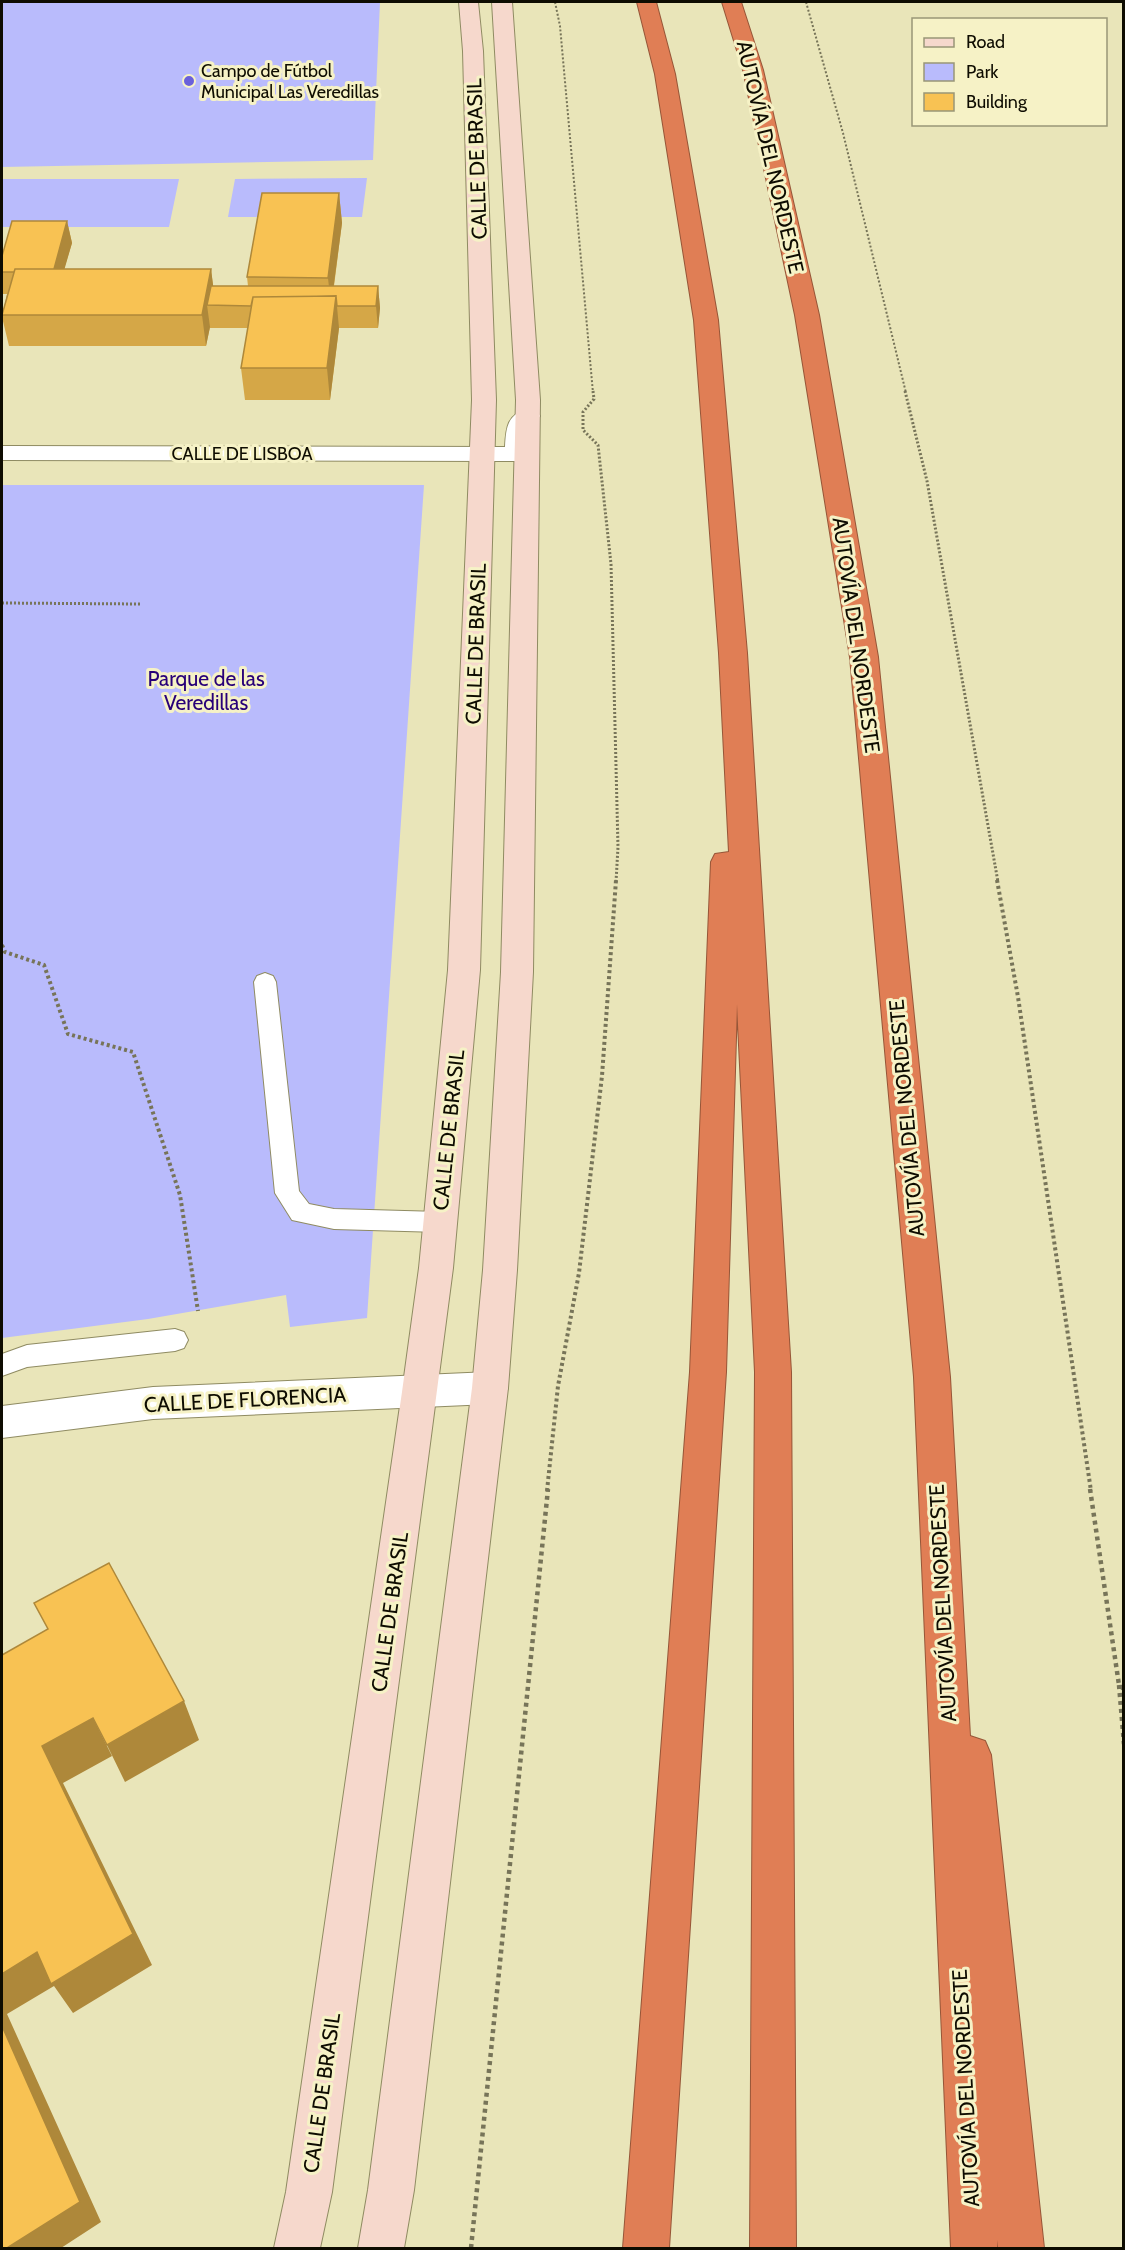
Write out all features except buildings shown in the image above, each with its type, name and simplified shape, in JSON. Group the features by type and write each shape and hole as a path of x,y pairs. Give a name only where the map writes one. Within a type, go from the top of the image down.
{"highway":[{"path":"646,2 665,74 706,320 733,653 773,1372 773,2248"},
{"name":"AUTOVÍA DEL NORDESTE","path":"731,2 753,70 807,315 864,657 932,1377 974,2248"},
{"path":"645,2248 708,1372 733,653"},
{"path":"932,1377 1021,2248"}],"street":[{"name":"CALLE DE BRASIL","path":"297,2248 309,2192 420,1392 440,1222 464,970 483,454 478,175 473,51 468,2"},
{"name":"CALLE DE BRASIL","path":"381,2248 391,2190 490,1388 500,1270 517,972 528,416 502,2"},
{"name":"CALLE DE LISBOA","path":"2,453 517,454 518,427 528,416"},
{"name":"CALLE DE FLORENCIA","path":"2,1422 153,1403 490,1388"}],"lane":[{"path":"265,982 287,1193 301,1212 334,1219 440,1222"},
{"path":"2,1365 27,1356 176,1340"}],"path":[{"path":"471,2248 558,1386 579,1273 601,1088 618,847 611,564 598,445 583,430 583,412 594,399 562,49 555,2"},
{"path":"806,2 843,133 927,481 1018,997 1119,1685 1124,1744"},
{"path":"2,603 140,604"},
{"path":"2,945 5,952 44,965 68,1034 133,1052 180,1195 200,1320"},
{"path":"1119,1685 1124,1689"}],"green space":[{"name":"Campo de Fútbol Municipal Las Veredillas","path":"2,2 380,2 373,160 2,167"},
{"path":"367,178 362,217 228,217 235,179"},
{"path":"2,179 179,179 169,227 2,227"},
{"name":"Parque de las Veredillas","path":"2,485 424,485 367,1318 290,1327 286,1295 148,1319 2,1338"}],"place":[{"name":"Campo de Fútbol Municipal Las Veredillas","path":"189,81"}]}
